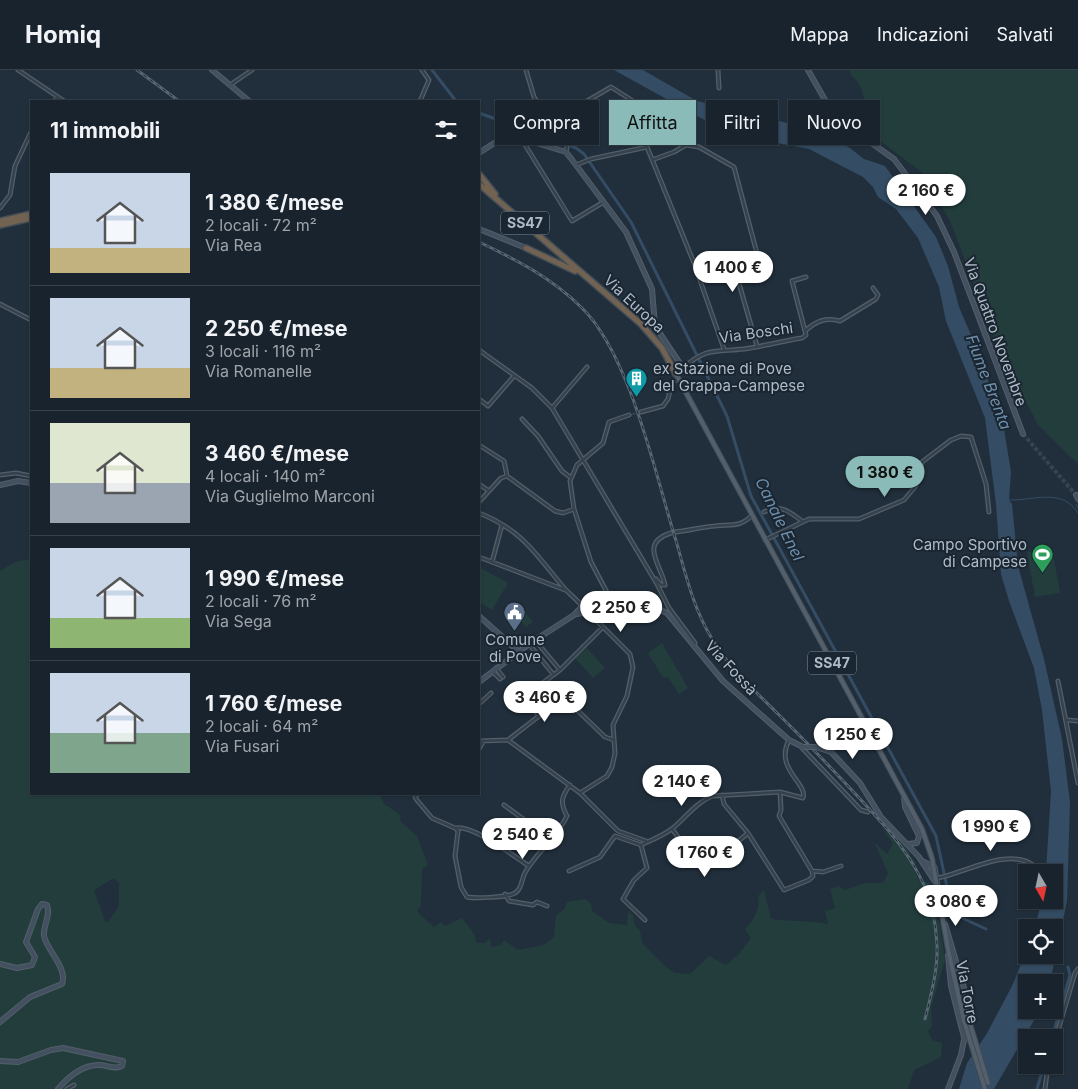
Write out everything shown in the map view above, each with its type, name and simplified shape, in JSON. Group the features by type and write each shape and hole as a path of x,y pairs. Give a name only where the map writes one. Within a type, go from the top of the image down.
{"highway":[{"path":"480,175 505,206"},
{"name":"SS47","path":"480,185 586,277"},
{"name":"SS47","path":"480,189 564,258"},
{"path":"0,223 30,216"},
{"path":"526,248 586,277"},
{"name":"Via Europa","path":"586,277 645,327 662,348 678,377"}],"main road":[{"path":"212,70 249,100"},
{"name":"Via Quattro Novembre","path":"808,70 829,107 842,122 894,159 930,205 948,237 1023,434"},
{"path":"480,152 495,141"},
{"path":"550,145 566,150 602,203 626,232 652,289 655,326 683,368"},
{"path":"480,228 526,248"},
{"name":"Via Boschi","path":"678,377 683,368"},
{"name":"Via Europa","path":"678,377 756,524 767,539 927,842 936,883"},
{"path":"0,485 18,481 30,483"},
{"path":"480,681 529,644 574,614 583,604 609,600 662,609 694,647"},
{"path":"574,614 589,611 599,603"},
{"path":"583,604 589,611"},
{"path":"583,604 589,611"},
{"path":"480,617 507,644 519,652"},
{"path":"507,644 512,657"},
{"name":"Via Fossà","path":"694,647 723,681 789,740 802,746"},
{"path":"802,746 816,747 831,752 860,783 886,824 908,844 936,883"},
{"path":"904,797 905,807 919,836 917,843 908,844"},
{"path":"919,858 933,867"},
{"name":"SS47","path":"936,883 964,1021 984,1089"},
{"path":"0,964 17,968 32,965 35,957 26,942 38,909 42,904 47,905 48,916 44,938 59,966 64,980 62,984 30,997 0,1022"},
{"name":"Via Torre","path":"942,920 971,1011 961,1055 948,1089"},
{"name":"Via Torre","path":"948,949 951,986 964,1039"},
{"name":"SS47","path":"957,987 990,1089"},
{"path":"0,1061 18,1062 45,1052 63,1048 124,1061 119,1068 98,1065 85,1067 66,1080 58,1089"}],"street":[{"path":"18,70 62,100"},
{"path":"230,85 252,70"},
{"path":"420,100 429,80 422,70"},
{"path":"526,70 536,100"},
{"path":"718,70 719,88"},
{"path":"587,100 611,87 633,101 647,147 694,264 724,349"},
{"path":"55,100 58,97"},
{"path":"0,208 10,195 15,166 30,134"},
{"path":"525,145 572,221 602,203"},
{"path":"566,150 567,145"},
{"path":"652,160 674,152 686,145 693,145 734,167 760,261 756,264 740,267 736,273 757,346"},
{"path":"576,165 591,159 647,147"},
{"name":"Via Boschi","path":"683,368 700,356 724,349 744,349 802,338 806,335 792,282 806,276"},
{"path":"805,331 824,320 840,321 878,298 874,288"},
{"path":"0,304 30,319"},
{"name":"Via Fossà","path":"480,351 514,375 544,399 552,408 647,567 669,608 695,644 694,647"},
{"path":"552,408 587,366"},
{"path":"480,400 488,406 514,375"},
{"path":"641,412 663,406 668,399 672,382 678,377"},
{"path":"609,600 607,591 591,562 574,509 570,477 577,465 603,443 609,422 629,415"},
{"path":"522,419 538,436 562,471 570,477"},
{"path":"767,539 802,521 815,518 859,519 904,500 915,487 922,462 950,440 961,436 971,437 986,484 989,512"},
{"path":"480,446 504,461 507,476 554,511 563,513 574,509"},
{"path":"0,475 16,473 30,476"},
{"path":"480,501 501,478 507,476"},
{"path":"480,485 489,491"},
{"path":"764,512 782,507 802,521"},
{"path":"480,514 502,525 528,544 566,590 583,604"},
{"path":"647,567 658,583 665,585 653,549 660,538 673,532 717,526 732,526 752,515"},
{"path":"746,520 756,524"},
{"path":"492,562 502,525"},
{"path":"480,557 566,590"},
{"path":"580,793 610,772 615,757 613,725 627,696 633,675 633,660 589,611"},
{"path":"481,742 508,740 539,716 524,697 560,670 603,627"},
{"path":"535,640 560,670"},
{"path":"529,644 553,675"},
{"path":"544,662 550,658"},
{"path":"492,671 502,678 496,668"},
{"path":"1058,681 1078,783"},
{"path":"480,703 491,693"},
{"path":"573,706 605,737 614,740"},
{"path":"1067,720 1078,720"},
{"path":"508,740 540,766 580,793 618,831 646,841"},
{"path":"641,845 672,829 705,799 722,795 780,792 788,793 800,799 804,796 802,789 786,762 786,746 789,740"},
{"path":"802,746 804,752 834,779 861,810 868,812"},
{"path":"455,828 458,835 455,856 459,882 465,895 469,898 483,899 513,894 529,866 552,840 567,816 561,804 562,796 570,785"},
{"path":"722,795 724,804 748,833 782,889 808,880 812,876 812,871 779,816 781,810 780,792"},
{"path":"416,795 416,799 432,818 455,828 461,827 472,832 529,866"},
{"path":"504,805 552,840"},
{"path":"672,829 703,870 748,833"},
{"path":"569,872 600,857 615,836 641,845"},
{"path":"927,842 932,851 939,878 942,900 941,912"},
{"path":"641,845 647,868 634,880 623,899 645,920"},
{"path":"939,878 997,860 1028,861 1032,864"},
{"path":"812,871 823,872 841,866"},
{"path":"506,894 509,901 533,905 537,902 547,906"},
{"path":"1058,1029 1072,982 1078,969"},
{"path":"1046,1089 1047,1074"},
{"path":"67,1089 74,1086"}],"green space":[{"path":"850,70 1078,70 1078,464 1038,425 996,343 951,223 924,174 880,141 880,100 864,100 861,88 851,75"},
{"name":"Campo Sportivo di Campese","path":"1052,548 1060,593 1035,597 1027,552"},
{"path":"30,559 30,795 380,795 384,804 399,814 401,822 417,836 428,865 422,869 421,905 417,912 434,927 441,922 445,926 462,918 474,934 477,943 485,943 490,938 491,947 501,945 504,940 518,950 544,945 554,937 556,916 565,908 567,902 586,899 591,904 592,911 609,923 627,925 628,911 633,915 635,926 640,930 642,943 666,967 675,973 690,974 709,956 726,965 739,954 751,938 745,929 756,914 758,896 764,890 771,919 828,924 825,911 835,908 830,889 839,886 845,890 865,883 883,883 888,873 874,842 887,854 893,843 882,829 903,844 916,863 913,868 920,882 929,882 940,925 945,960 931,1007 932,1026 928,1031 932,1040 942,1043 941,1057 914,1070 908,1089 0,1089 0,571 15,562","holes":["114,878 119,883 119,906 108,922 105,921 94,890"]},
{"path":"480,568 508,583 492,610 480,603"},
{"path":"521,608 533,622 526,627 515,614"},
{"path":"662,643 688,688 679,694 668,677 662,676 648,653"},
{"path":"587,648 605,668 593,678 575,658"}],"water":[{"path":"614,70 643,70 695,100 668,100"},
{"path":"696,100 706,103 706,121 696,115"},
{"path":"778,121 788,123 788,145 778,143"},
{"path":"788,145 844,145 864,159 885,166 936,237 948,266 959,307 983,363 991,390 992,406 998,422 1004,429 1011,472 1009,500 1012,504 1018,566 1044,659 1062,739 1070,802 1067,901 1063,920 1037,919 1040,909 1063,909 1063,864 1046,864 1051,791 1042,710 1034,668 1001,574 996,504 985,418 946,321 939,287 918,238 896,209 878,197 873,187 863,177 809,149"},
{"path":"1021,964 1054,964 1052,974 1018,974 1018,1019 1035,1019 1029,1029 1018,1029 1018,1048 994,1089 959,1089 967,1063 986,1035 1012,986"}],"waterway":[{"name":"Canale Enel","path":"432,70 455,100"},
{"name":"Canale Enel","path":"480,113 576,148 584,154 631,222 727,416 751,496 936,836 952,910 958,916 986,929"},
{"path":"1009,500 1055,498 1064,500 1078,513"},
{"path":"1076,504 1078,508"},
{"name":"Canale Enel","path":"1055,1029 1070,975 1068,967"},
{"name":"Canale Enel","path":"1037,1089 1041,1074"}],"tunnel":[{"path":"629,415 641,412"},
{"path":"1023,434 1076,495"}],"railway":[{"path":"137,70 178,100"},
{"path":"480,243 520,263 559,288 582,308 599,329 615,356 628,386 651,453 691,592 711,637 741,677 880,820 918,873 927,892 935,922 937,945 932,992 925,1019"}],"place":[{"name":"ex Stazione di Pove del Grappa-Campese","path":"637,397"},
{"name":"Campo Sportivo di Campese","path":"1043,573"},
{"name":"Comune di Pove","path":"515,631"}],"water label":[{"name":"Fiume Brenta","path":"989,382"}]}
